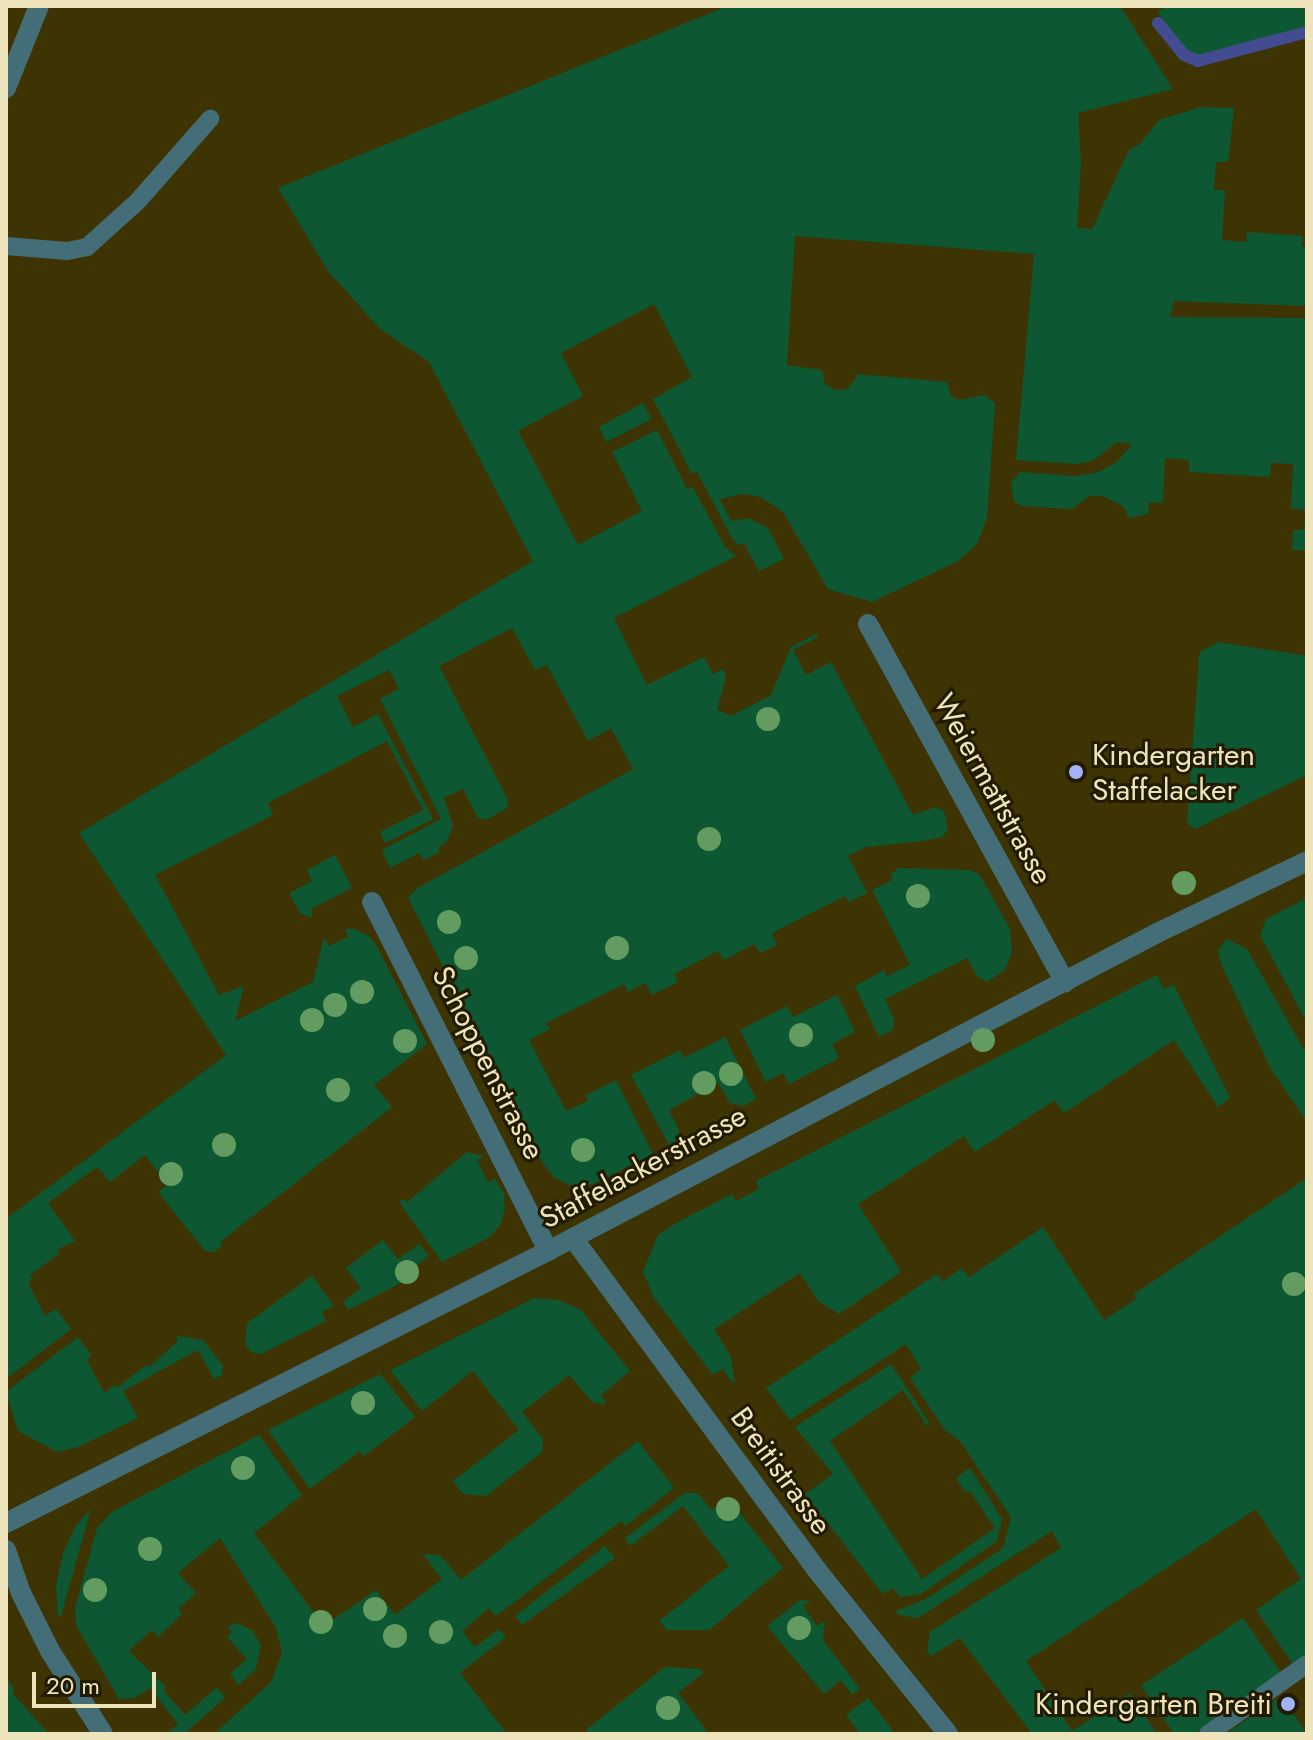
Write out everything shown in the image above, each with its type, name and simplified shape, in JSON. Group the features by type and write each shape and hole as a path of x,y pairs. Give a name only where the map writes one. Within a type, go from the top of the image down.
{"street":[{"path":"6,88 39,6"},
{"name":"Weiermattstrasse","path":"868,624 1065,983"},
{"name":"Staffelackerstrasse","path":"6,1523 548,1251 1157,933 1307,861"},
{"name":"Schoppenstrasse","path":"372,902 548,1251"},
{"name":"Breitistrasse","path":"573,1238 816,1569 948,1734"},
{"path":"6,1550 21,1593 50,1651 103,1734"}],"lane":[{"path":"6,246 67,251 87,247 137,202 210,119"},
{"path":"1208,1734 1307,1664"}],"green space":[{"path":"728,6 1120,6 1173,89 1078,113 1081,162 1077,228 1092,229 1129,150 1140,144 1159,120 1201,107 1234,108 1228,162 1216,162 1214,190 1225,190 1222,240 1246,242 1247,232 1303,236 1302,246 1307,246 1307,306 1174,301 1170,317 1307,318 1307,550 1292,550 1293,530 1304,530 1306,510 1291,509 1293,464 1271,463 1270,477 1189,472 1189,460 1165,458 1163,503 1149,502 1148,514 1129,518 1123,506 1102,496 1089,496 1072,509 1021,506 1014,501 1011,483 1020,472 1077,476 1098,472 1117,462 1132,444 1117,442 1094,460 1077,464 1016,460 1034,254 795,236 787,365 822,370 825,384 836,390 848,389 858,374 947,382 951,396 959,400 984,395 995,403 987,518 977,544 958,561 872,602 828,589 783,512 761,497 742,494 720,499 731,521 748,518 768,528 784,559 759,571 744,543 738,545 733,540 697,472 692,474 653,399 692,377 654,304 561,353 583,396 518,431 578,545 642,511 612,452 657,430 687,489 693,487 725,547 736,556 614,618 647,685 704,657 713,674 723,669 726,677 717,710 731,716 771,695 791,647 816,634 818,637 793,650 806,675 831,662 913,815 935,807 944,811 948,830 942,837 866,847 848,856 867,893 849,902 845,896 772,933 777,945 760,953 754,944 724,960 718,951 674,974 678,982 652,995 645,983 628,992 624,984 546,1023 550,1029 529,1040 566,1111 588,1101 586,1095 616,1080 653,1154 596,1183 580,1187 555,1178 544,1165 408,898 416,889 633,769 611,728 588,741 547,665 535,670 512,628 439,666 508,800 507,808 486,820 478,818 463,789 444,798 453,826 447,841 438,848 440,852 423,860 419,853 390,868 382,850 441,819 380,699 399,689 389,670 337,696 353,727 378,714 433,819 385,843 380,832 423,810 387,741 268,803 273,815 155,875 219,995 244,986 235,1021 313,982 324,937 329,946 348,937 345,929 354,929 369,936 375,943 427,1044 374,1085 392,1107 220,1242 222,1246 214,1252 205,1251 158,1192 168,1184 145,1155 110,1182 97,1167 48,1203 75,1241 58,1249 60,1253 30,1275 32,1279 28,1283 45,1316 56,1309 71,1329 6,1379 6,1219 226,1055 79,833 533,561 429,362 380,329 328,271 278,188"},
{"path":"1169,6 1307,6 1307,28 1180,61 1158,11"},
{"path":"643,403 652,419 606,442 599,427"},
{"path":"1219,642 1307,656 1307,775 1195,829 1187,823 1199,657 1201,651"},
{"path":"335,855 352,888 311,909 312,918 300,913 289,893 312,881 307,870"},
{"path":"899,868 970,870 980,875 1010,929 1012,953 1005,970 987,982 977,976 967,958 885,999 894,1019 893,1030 879,1037 855,986 884,970 887,976 910,965 872,890 892,880 891,874"},
{"path":"1307,898 1307,1023 1260,935 1266,919"},
{"path":"1227,939 1247,949 1307,1055 1307,1122 1271,1069 1221,964 1218,951"},
{"path":"1157,975 1164,989 1174,985 1230,1098 1218,1107 1174,1040 1064,1113 1055,1100 975,1152 964,1136 858,1204 901,1272 839,1314 818,1301 800,1273 714,1329 731,1357 735,1385 722,1369 713,1375 654,1298 643,1272 658,1235 676,1223 732,1194 736,1201 759,1189 756,1181"},
{"path":"837,995 855,1032 832,1044 839,1058 789,1084 783,1073 766,1082 740,1030 787,1006 793,1017"},
{"path":"725,1037 756,1099 743,1106 730,1103 718,1083 669,1110 679,1130 677,1141 669,1145 631,1075 680,1050 684,1058"},
{"path":"467,1152 484,1156 477,1160 488,1182 495,1179 504,1193 505,1209 500,1225 490,1237 442,1262 399,1202 404,1199 407,1202"},
{"path":"1307,1178 1307,1654 1293,1664 1256,1610 1301,1579 1256,1509 1026,1661 1072,1731 1130,1693 1157,1734 1027,1734 1030,1731 960,1638 931,1656 927,1651 930,1632 1061,1548 1052,1531 918,1618 898,1615 896,1611 926,1599 1003,1548 1011,1517 960,1441 945,1430 910,1378 921,1369 906,1344 790,1420 766,1388 937,1274 943,1282 961,1268 969,1277 1043,1227 1104,1320 1136,1299 1134,1294"},
{"path":"383,1240 398,1259 419,1244 429,1256 412,1269 416,1275 348,1310 343,1302 361,1288 346,1268"},
{"path":"312,1276 334,1306 322,1312 326,1321 261,1354 251,1352 245,1344 247,1323"},
{"path":"534,1298 558,1300 581,1310 630,1371 601,1395 606,1402 603,1404 592,1402 569,1375 522,1412 543,1439 542,1452 486,1496 463,1494 453,1481 519,1430 473,1371 422,1411 390,1370"},
{"path":"177,1336 203,1340 223,1366 222,1375 214,1379 198,1350 123,1391 138,1418 78,1447 57,1452 18,1431 6,1392 78,1337 91,1355 87,1360 104,1393 115,1385 117,1388 146,1365 149,1367 177,1342"},
{"path":"891,1364 930,1424 927,1426 903,1390 830,1441 922,1579 995,1528 969,1490 965,1492 956,1478 970,1468 1002,1519 997,1541 921,1594 900,1597 893,1588 883,1594 805,1494 833,1474 795,1427"},
{"path":"380,1374 415,1417 364,1456 360,1451 310,1489 268,1430"},
{"path":"259,1435 302,1495 254,1533 324,1626 376,1590 395,1615 442,1579 423,1554 440,1555 461,1580 638,1441 674,1488 625,1526 621,1521 496,1616 489,1608 462,1631 475,1647 499,1629 506,1637 460,1673 507,1734 214,1734 271,1682 282,1653 276,1628 220,1538 178,1573 196,1593 178,1609 182,1614 158,1637 152,1630 129,1651 166,1687 163,1690 185,1715 217,1687 225,1698 184,1734 166,1734 178,1724 150,1688 134,1698 119,1699 76,1625 75,1608 97,1528 113,1511"},
{"path":"684,1493 698,1493 711,1510 728,1498 783,1568 709,1630 667,1630 659,1621 729,1566 683,1506 630,1546 625,1538"},
{"path":"91,1509 61,1616 58,1617 56,1585 63,1553 76,1525"},
{"path":"605,1546 615,1558 522,1625 515,1616"},
{"path":"800,1600 810,1601 803,1606 817,1626 825,1621 823,1640 860,1689 852,1695 841,1680 824,1694 767,1626"},
{"path":"1243,1618 1281,1673 1194,1734 1174,1734 1141,1685"},
{"path":"236,1623 252,1630 261,1645 256,1669 239,1685 230,1674 247,1659 227,1637 232,1632 227,1627"},
{"path":"665,1667 700,1669 703,1673 678,1693 709,1734 587,1734 587,1729"},
{"path":"6,1677 13,1687 13,1694 49,1734 6,1734"},
{"path":"868,1698 893,1731 889,1734 860,1734 846,1715"},
{"path":"1275,1699 1282,1708 1288,1705 1307,1734 1226,1734"}],"waterway":[{"path":"1158,23 1184,55 1198,61 1307,32"}],"place":[{"name":"Kindergarten Staffelacker","path":"1076,772"},
{"name":"Kindergarten Breiti","path":"1288,1704"}]}
